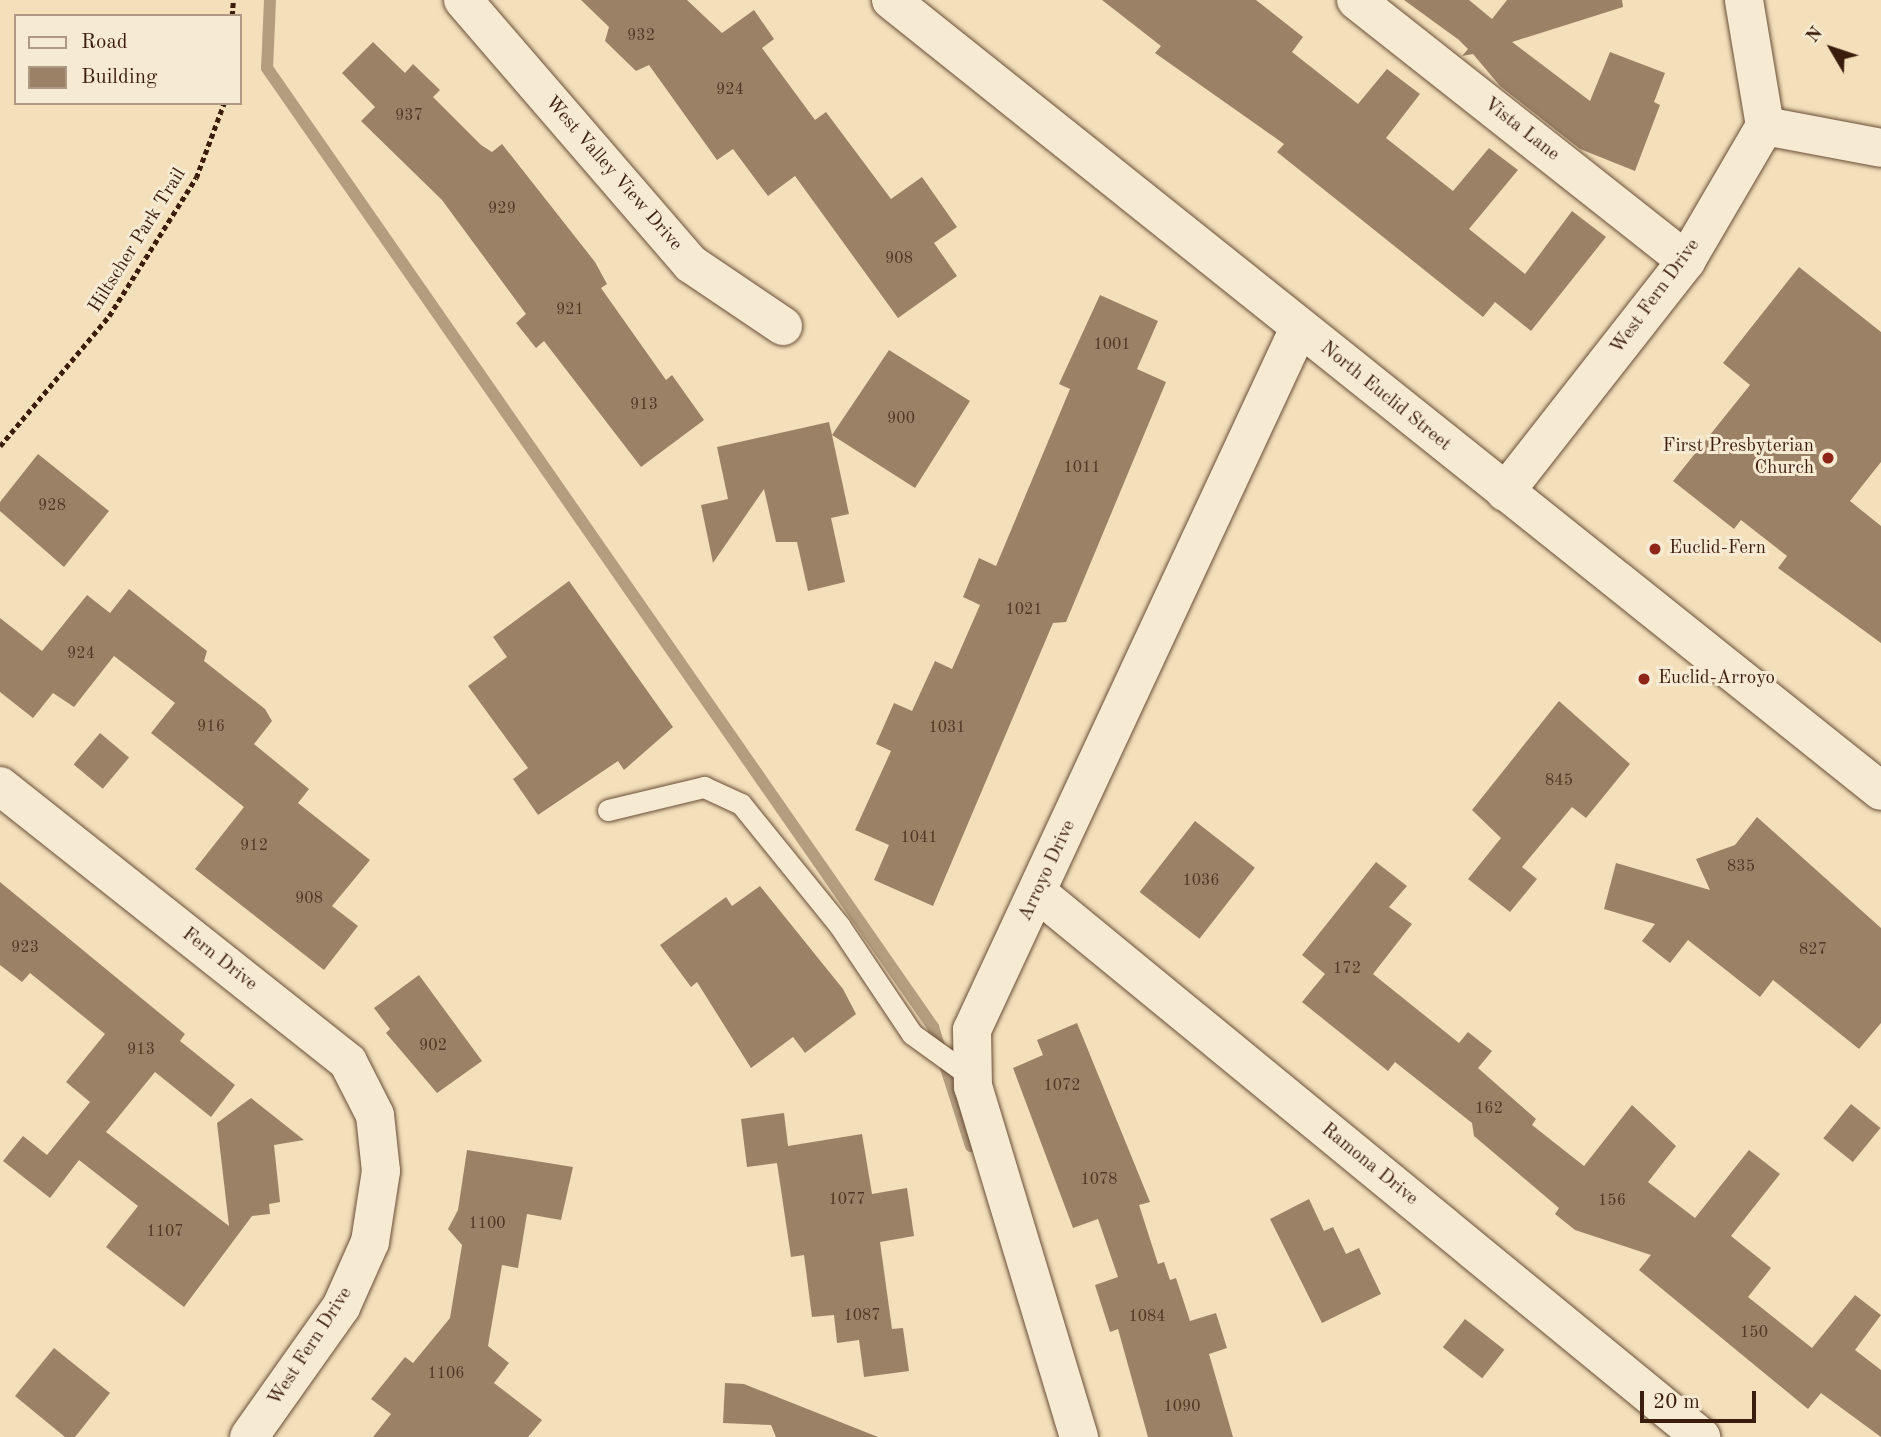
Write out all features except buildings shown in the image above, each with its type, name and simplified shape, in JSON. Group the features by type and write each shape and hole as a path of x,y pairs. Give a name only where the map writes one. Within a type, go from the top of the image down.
{"street":[{"name":"West Valley View Drive","path":"463,0 691,264 783,326"},
{"name":"North Euclid Street","path":"891,0 1881,791"},
{"name":"Vista Lane","path":"1356,0 1686,261"},
{"path":"1744,0 1765,126 1881,148"},
{"name":"West Fern Drive","path":"1505,492 1686,261 1765,126"},
{"name":"Arroyo Drive","path":"1079,1437 973,1078 972,1030 1299,328"},
{"name":"Fern Drive","path":"0,786 348,1062 375,1115 381,1171"},
{"name":"Ramona Drive","path":"1038,893 1701,1437"},
{"name":"West Fern Drive","path":"253,1435 341,1307 370,1242 381,1171"}],"lane":[{"path":"608,810 704,787 741,804 839,925 912,1034 973,1078"}],"path":[{"name":"Hiltscher Park Trail","path":"0,446 109,316 195,178 223,105"}],"waterway":[{"path":"270,0 267,68 933,1027 971,1146"}],"place":[{"name":"First Presbyterian Church","path":"1828,458"},
{"name":"Euclid-Fern","path":"1655,549"},
{"name":"Euclid-Arroyo","path":"1644,679"}]}
